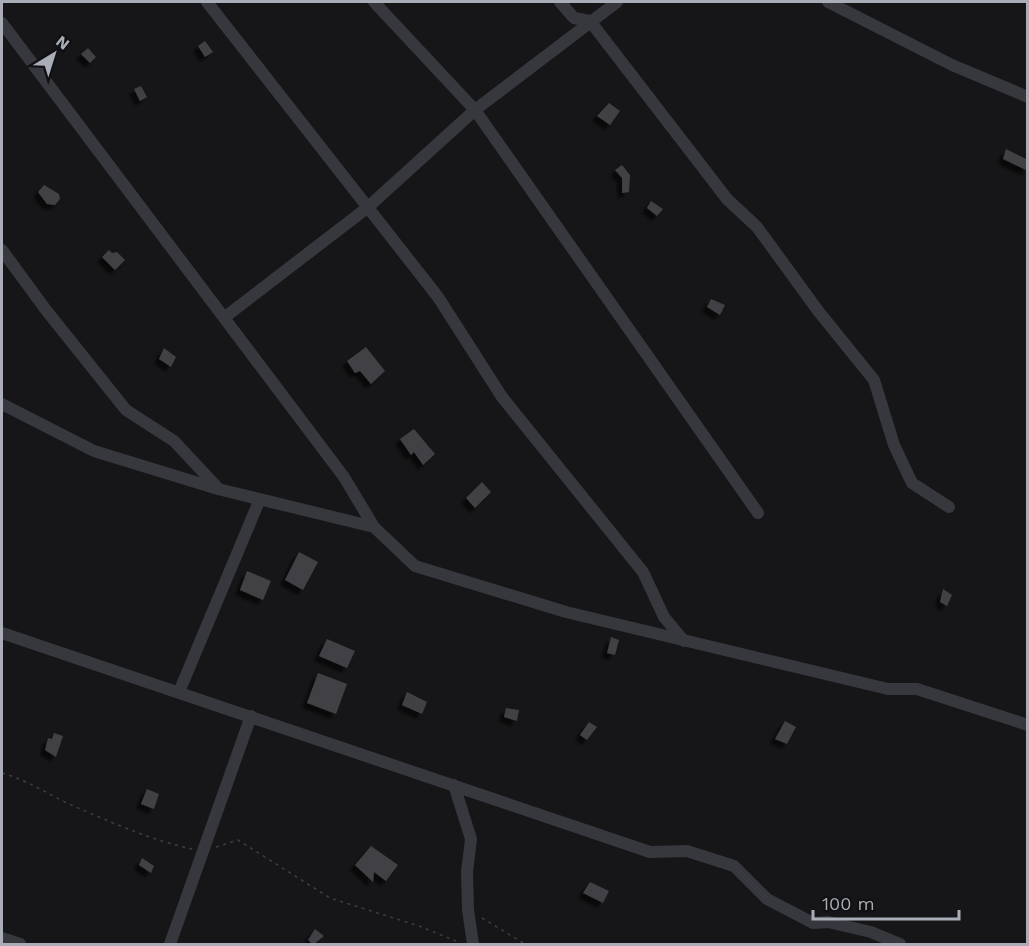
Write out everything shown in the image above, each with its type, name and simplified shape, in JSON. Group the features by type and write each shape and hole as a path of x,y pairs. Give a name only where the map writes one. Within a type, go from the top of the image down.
{"street":[{"path":"207,2 438,297 502,397 643,572 664,617 684,641"},
{"path":"374,2 475,110 758,513"},
{"path":"560,2 574,18 590,21 727,199 757,227 819,312 874,380 894,445 912,483 949,507"},
{"path":"225,317 367,208 475,110 617,2"},
{"path":"828,2 952,65 1028,97"},
{"path":"2,23 127,192 225,317 344,477 374,527 415,566 566,612 684,641 888,689 917,689 1028,725"},
{"path":"2,250 46,310 126,410 174,441 218,489"},
{"path":"2,404 94,451 218,489 374,527"},
{"path":"179,692 260,499"},
{"path":"2,633 650,852 687,851 734,866 767,898 813,923 828,922 871,932 900,945"},
{"path":"170,945 205,852 251,716"},
{"path":"454,785 471,839 467,872 468,910 473,945"},
{"path":"2,938 20,945"}],"path":[{"path":"2,773 26,780 67,803 148,835 205,852 238,840 330,898 419,926 456,941"},
{"path":"468,910 525,945"}],"building":[{"path":"205,41 213,52 205,57 198,46"},
{"path":"88,48 96,57 90,63 81,54"},
{"path":"141,86 147,97 140,101 134,89"},
{"path":"609,103 620,111 610,125 597,116"},
{"path":"1006,149 1028,160 1028,171 1003,159"},
{"path":"622,165 630,175 629,192 622,193 622,178 615,170"},
{"path":"44,185 59,194 60,199 55,205 47,204 38,192"},
{"path":"651,201 663,209 657,216 647,208"},
{"path":"109,250 112,253 117,252 125,260 115,270 102,257"},
{"path":"711,299 725,305 720,315 707,307"},
{"path":"366,347 385,371 371,384 360,371 355,373 347,361"},
{"path":"164,348 176,357 171,367 159,359"},
{"path":"414,429 435,454 423,465 414,452 411,455 400,439"},
{"path":"482,482 491,492 475,508 466,498"},
{"path":"299,552 318,562 303,590 285,580"},
{"path":"247,571 271,581 263,600 240,590"},
{"path":"943,589 952,595 947,606 940,602"},
{"path":"611,637 619,640 615,655 607,653"},
{"path":"327,639 355,651 347,668 319,656"},
{"path":"318,673 347,684 336,714 307,703"},
{"path":"407,692 427,702 422,714 402,705"},
{"path":"506,708 519,710 517,721 504,717"},
{"path":"785,721 796,727 787,744 775,739"},
{"path":"589,722 597,727 587,740 580,735"},
{"path":"54,733 63,736 56,757 45,750 48,738 52,739"},
{"path":"147,789 159,794 154,809 141,804"},
{"path":"371,846 398,865 386,881 374,872 373,882 355,865"},
{"path":"142,858 154,866 151,873 139,865"},
{"path":"590,882 609,891 603,903 583,893"},
{"path":"315,929 324,936 313,945 308,940"}]}
